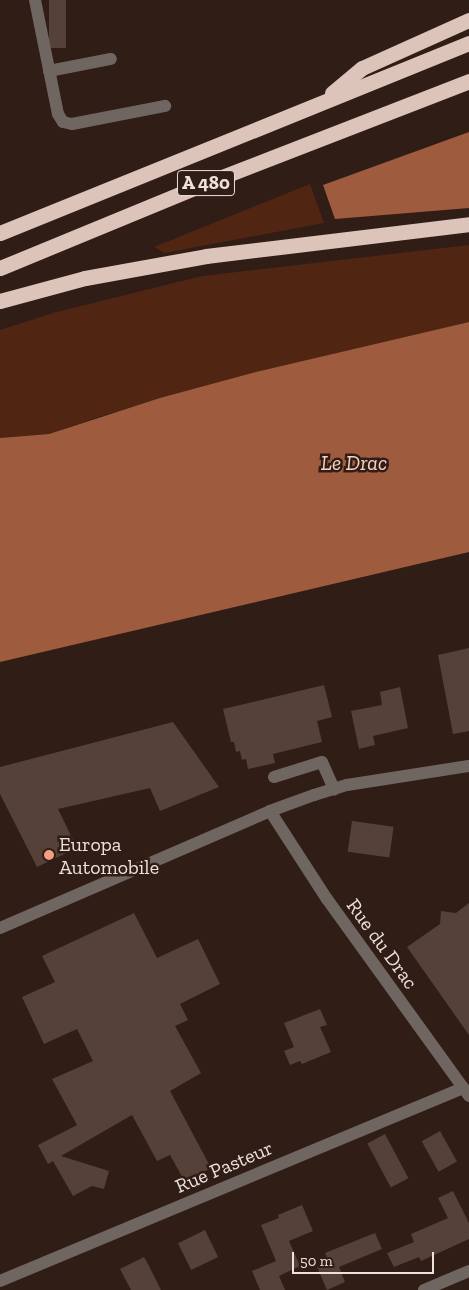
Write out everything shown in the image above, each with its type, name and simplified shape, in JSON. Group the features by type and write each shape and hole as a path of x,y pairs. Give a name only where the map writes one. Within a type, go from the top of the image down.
{"highway":[{"path":"321,102 362,68 469,20"},
{"name":"A 480","path":"0,233 469,43"},
{"name":"A 480","path":"0,268 209,182 469,81"},
{"path":"415,103 469,88"},
{"path":"0,301 85,278 179,260 469,224"}],"street":[{"path":"35,0 58,114 63,122 72,124 165,106"},
{"path":"49,71 111,59"},
{"path":"274,776 322,762 334,789"},
{"path":"0,928 270,811 334,789 469,766"},
{"name":"Rue du Drac","path":"270,811 327,899 466,1092"},
{"name":"Rue Pasteur","path":"0,1281 466,1092"},
{"path":"424,1290 469,1271"}],"shaded area":[{"path":"310,184 324,223 165,253 154,247"},
{"path":"469,245 469,322 260,371 105,415 49,434 0,438 0,330 53,313 202,276"}],"water":[{"path":"469,132 469,208 335,219 323,185"},
{"name":"Le Drac","path":"469,322 469,552 0,662 0,438 49,434 160,398 260,371"}],"building":[{"path":"49,0 66,0 66,48 49,48"},
{"path":"469,648 469,731 453,734 438,655"},
{"path":"324,685 332,717 317,721 322,742 273,754 275,763 248,769 246,759 242,760 240,751 236,752 234,742 231,742 223,709"},
{"path":"400,687 408,728 373,736 375,745 359,749 351,711 382,705 380,692"},
{"path":"173,722 219,787 160,811 150,788 58,809 77,848 37,867 0,794 0,767"},
{"path":"352,821 394,827 389,858 348,852"},
{"path":"469,903 469,1035 407,947 440,924 441,911 456,913"},
{"path":"134,913 157,958 198,939 220,984 180,1004 188,1020 175,1026 201,1073 170,1091 211,1168 185,1182 170,1155 157,1161 132,1115 61,1156 109,1171 104,1189 92,1186 73,1196 53,1161 48,1164 38,1145 77,1125 52,1079 93,1061 77,1029 44,1044 22,997 55,982 42,956"},
{"path":"320,1009 327,1025 320,1027 331,1052 302,1064 300,1061 290,1065 284,1051 294,1047 284,1023"},
{"path":"440,1131 457,1162 439,1172 422,1141"},
{"path":"385,1134 408,1178 391,1188 367,1143"},
{"path":"453,1191 469,1223 469,1239 421,1261 419,1257 394,1267 387,1253 414,1242 411,1234 448,1218 438,1198"},
{"path":"302,1205 313,1231 289,1241 300,1266 279,1276 285,1290 260,1290 252,1271 276,1261 261,1225 279,1218 278,1215"},
{"path":"205,1230 218,1257 191,1270 178,1243"},
{"path":"375,1233 382,1249 339,1267 345,1282 327,1290 317,1267 329,1262 325,1253"},
{"path":"144,1257 161,1290 131,1290 120,1269"}],"place":[{"name":"Europa Automobile","path":"49,855"}]}
